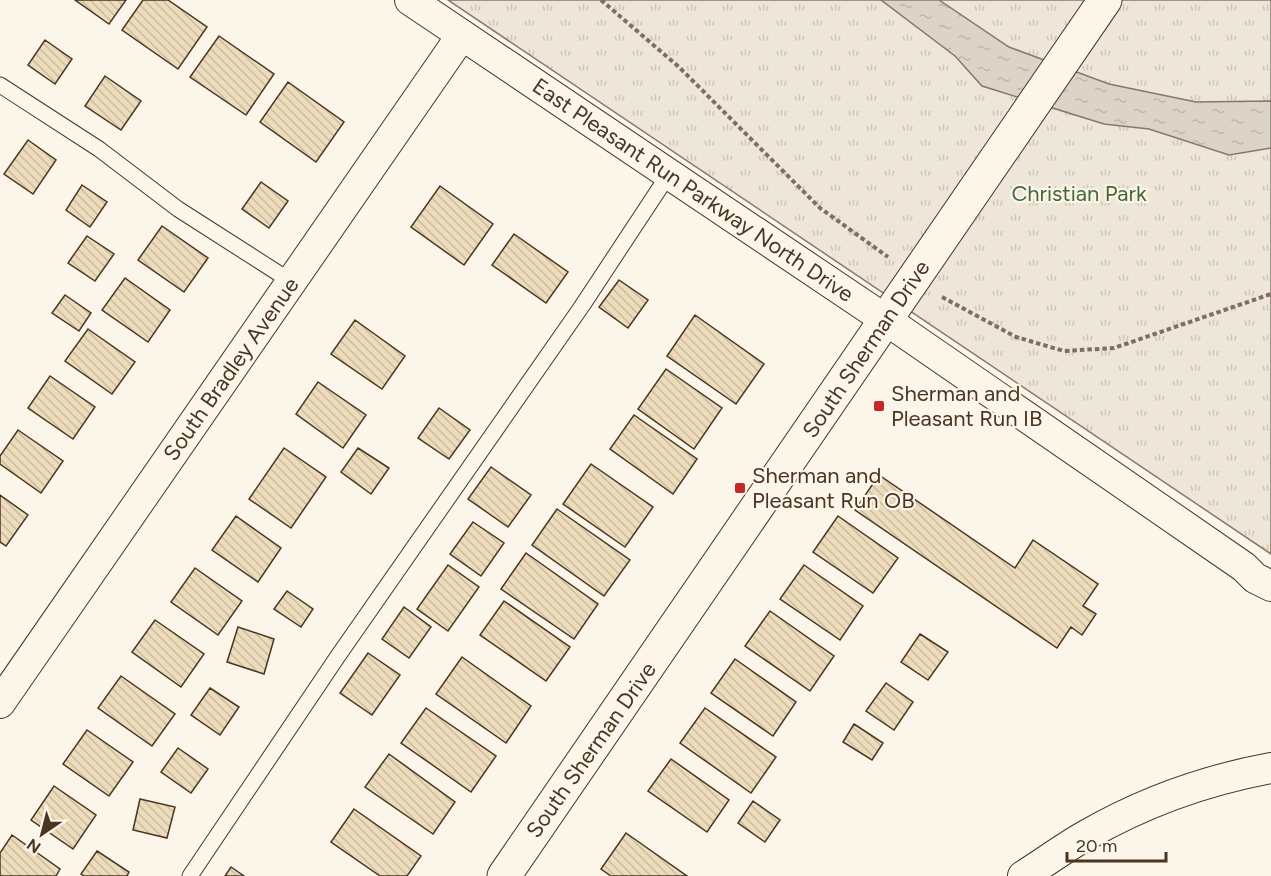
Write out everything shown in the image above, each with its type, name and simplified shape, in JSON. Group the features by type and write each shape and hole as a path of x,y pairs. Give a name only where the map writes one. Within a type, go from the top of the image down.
{"main road":[{"name":"South Sherman Drive","path":"504,876 1098,11"}],"street":[{"name":"East Pleasant Run Parkway North Drive","path":"410,0 886,320 1244,567 1255,578 1271,586"},
{"name":"South Bradley Avenue","path":"0,703 462,35"},
{"path":"1023,876 1084,836 1163,798 1210,782 1271,768"}],"lane":[{"path":"0,85 99,149 178,209 292,282"},
{"path":"190,876 338,656 582,306 669,174"}],"green space":[{"name":"Christian Park","path":"448,0 1271,0 1271,554"}],"water":[{"path":"881,0 939,0 1009,47 1109,84 1196,102 1271,101 1271,148 1229,155 1149,129 1104,124 982,86 955,56"}],"building":[{"path":"75,0 126,0 109,24"},
{"path":"143,0 168,0 207,27 178,69 122,30"},
{"path":"219,36 274,74 246,115 190,77"},
{"path":"45,40 72,59 55,84 28,65"},
{"path":"105,76 141,101 121,130 85,106"},
{"path":"288,82 344,122 316,162 260,122"},
{"path":"28,140 56,160 33,194 4,174"},
{"path":"261,182 288,201 269,228 242,209"},
{"path":"82,185 107,202 90,227 66,210"},
{"path":"440,186 493,224 464,265 411,227"},
{"path":"162,226 208,258 184,292 138,260"},
{"path":"514,234 568,272 546,303 492,265"},
{"path":"87,236 114,254 95,281 68,263"},
{"path":"125,278 170,310 148,342 102,310"},
{"path":"619,280 648,300 628,328 599,307"},
{"path":"65,295 91,313 79,331 52,313"},
{"path":"695,315 764,364 736,404 667,356"},
{"path":"355,320 405,356 382,389 331,354"},
{"path":"88,329 135,362 112,394 65,361"},
{"path":"666,369 722,408 694,449 638,409"},
{"path":"50,376 95,407 73,439 28,408"},
{"path":"318,382 366,415 343,448 296,414"},
{"path":"439,408 470,430 449,459 418,438"},
{"path":"634,415 697,459 673,494 610,449"},
{"path":"18,430 63,461 41,493 0,464 0,456"},
{"path":"284,448 326,477 291,528 249,499"},
{"path":"358,448 389,468 371,494 341,472"},
{"path":"591,464 653,507 625,547 563,504"},
{"path":"491,467 531,495 508,527 468,499"},
{"path":"879,475 1015,568 1033,540 1098,584 1083,606 1096,614 1082,635 1071,627 1057,648 855,510"},
{"path":"0,495 28,515 6,546 0,542"},
{"path":"557,509 630,560 604,596 532,545"},
{"path":"236,516 281,548 258,582 212,550"},
{"path":"838,516 898,558 873,593 813,552"},
{"path":"473,522 504,543 481,576 450,554"},
{"path":"526,553 598,604 574,639 501,589"},
{"path":"448,565 479,587 448,631 417,609"},
{"path":"804,565 863,606 840,640 780,599"},
{"path":"195,568 242,601 218,635 171,602"},
{"path":"287,591 313,609 301,627 274,609"},
{"path":"504,601 570,647 546,681 480,635"},
{"path":"404,607 431,627 409,658 382,639"},
{"path":"770,611 834,656 810,691 745,646"},
{"path":"155,620 204,654 181,687 132,652"},
{"path":"238,627 274,639 264,674 227,662"},
{"path":"920,634 948,652 928,680 901,662"},
{"path":"368,653 400,675 372,715 340,693"},
{"path":"462,657 531,706 506,743 436,694"},
{"path":"735,659 796,702 773,736 711,693"},
{"path":"121,676 175,714 152,746 98,708"},
{"path":"886,683 913,702 894,730 866,711"},
{"path":"210,688 239,707 220,735 191,715"},
{"path":"426,708 496,756 471,792 401,743"},
{"path":"705,708 776,757 751,793 680,743"},
{"path":"854,724 883,743 872,760 843,742"},
{"path":"87,730 133,762 109,796 63,764"},
{"path":"178,748 208,769 191,793 161,772"},
{"path":"389,754 455,802 433,834 365,787"},
{"path":"671,759 729,800 707,832 648,791"},
{"path":"54,786 96,815 73,849 31,820"},
{"path":"140,799 175,807 167,838 133,830"},
{"path":"753,801 780,820 765,842 738,823"},
{"path":"354,809 421,856 407,876 380,876 331,842"},
{"path":"626,833 687,876 611,876 601,869"},
{"path":"12,835 60,869 56,876 0,876 0,853"},
{"path":"97,851 129,872 127,876 84,876 81,874"},
{"path":"231,867 244,876 225,876"}],"place":[{"name":"Sherman and Pleasant Run IB","path":"879,406"},
{"name":"Sherman and Pleasant Run OB","path":"740,488"}]}
